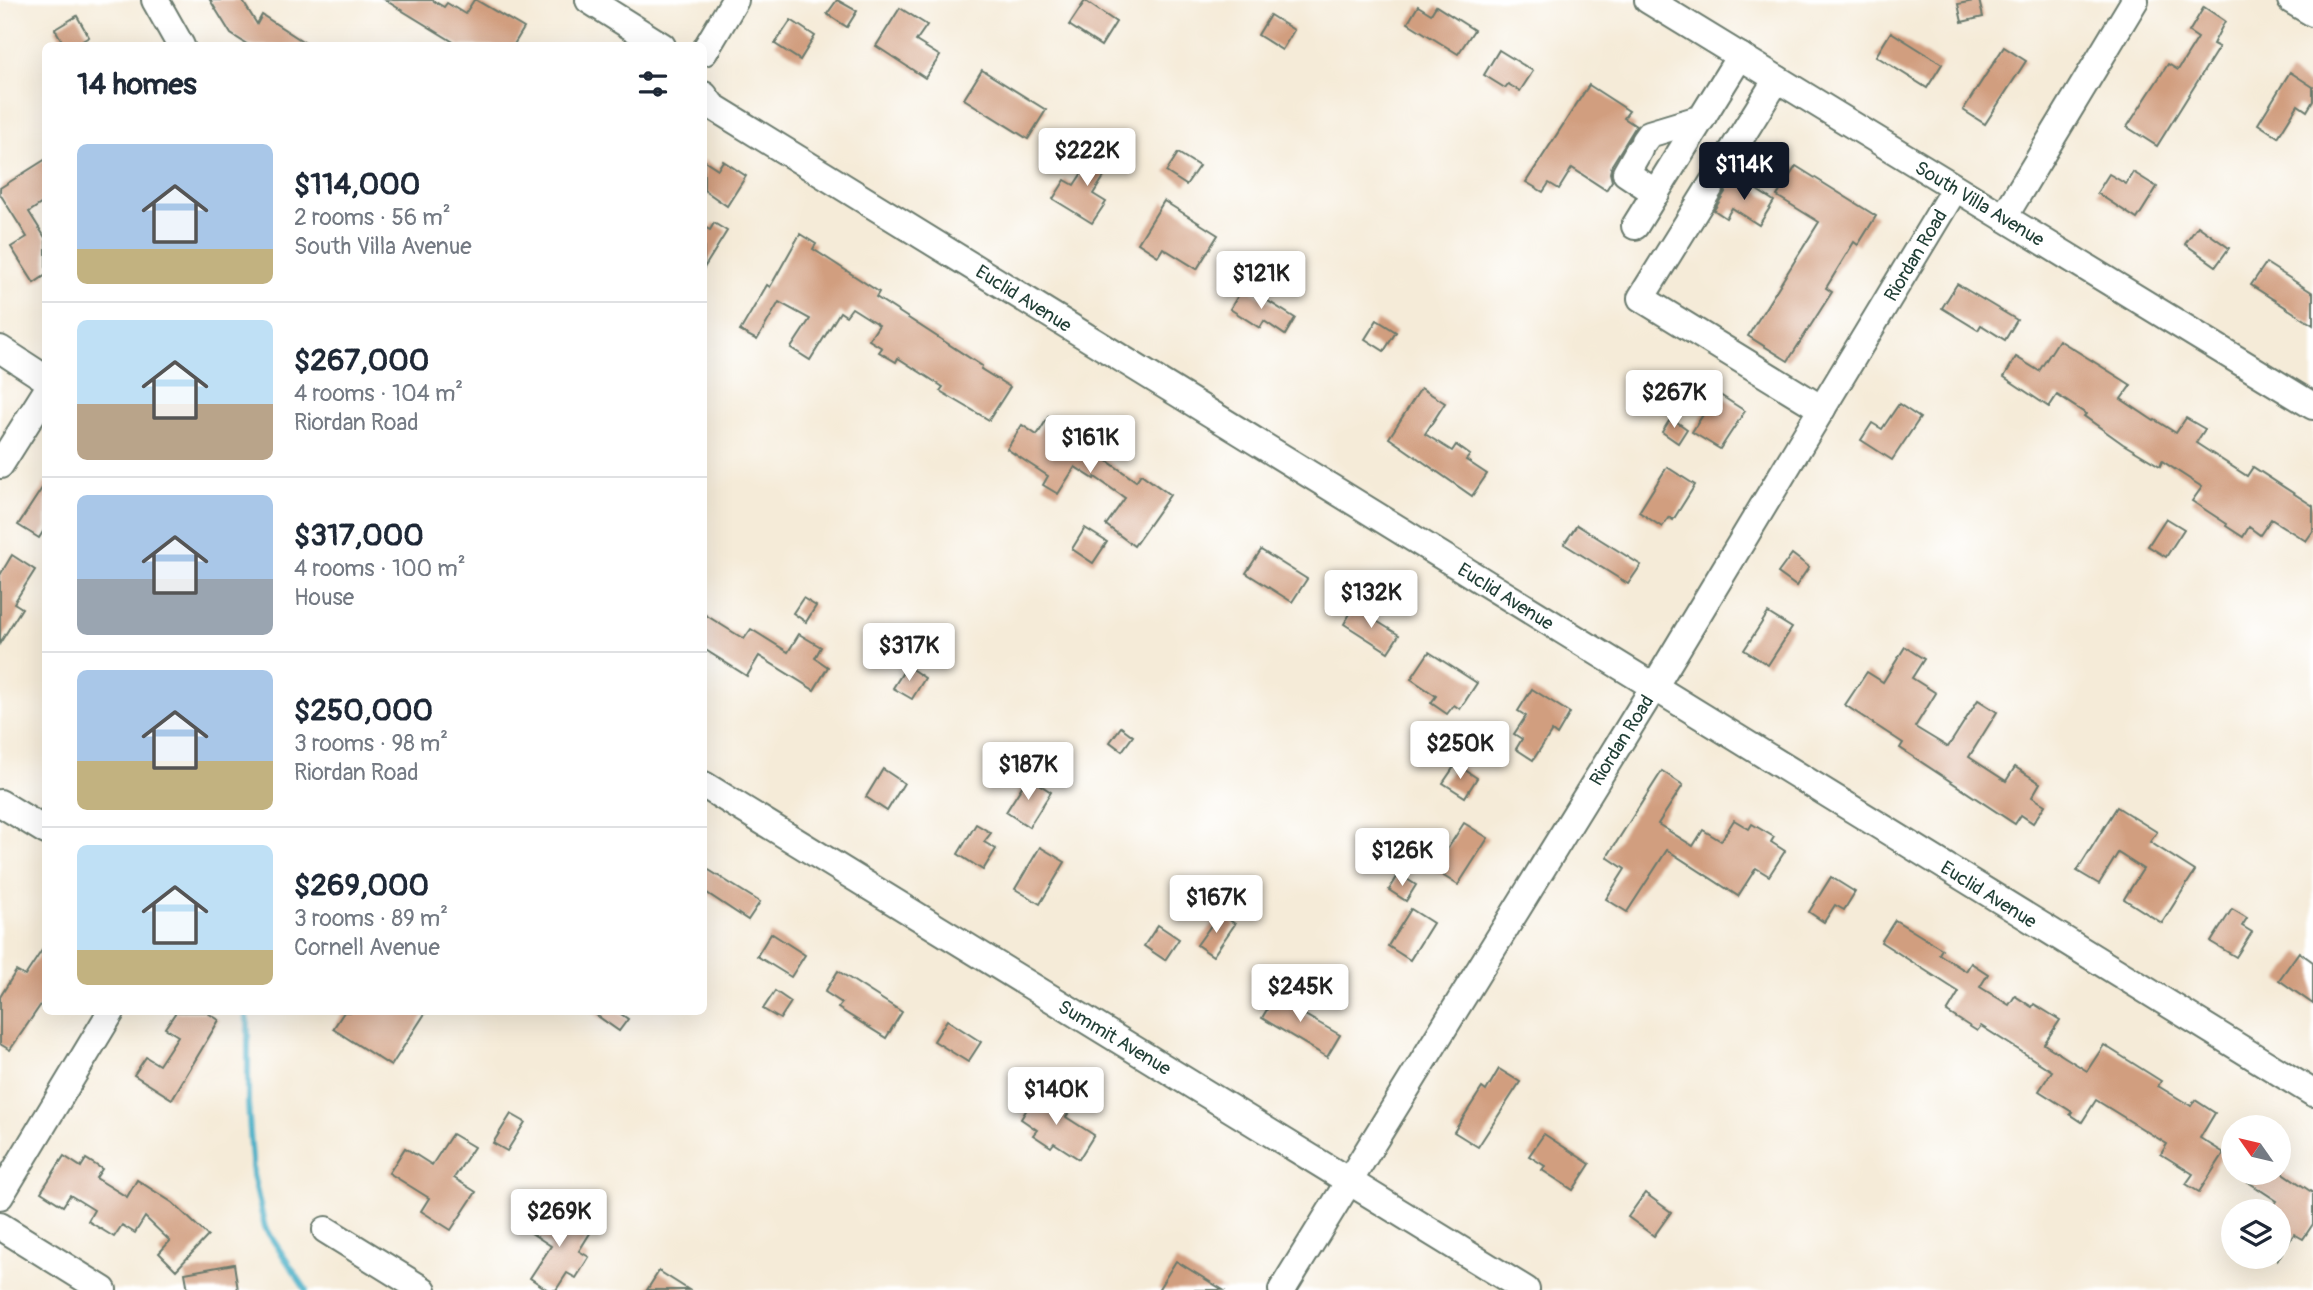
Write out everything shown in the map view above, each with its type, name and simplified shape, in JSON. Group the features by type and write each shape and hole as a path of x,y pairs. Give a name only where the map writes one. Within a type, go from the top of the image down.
{"street":[{"path":"155,0 179,42"},
{"path":"589,0 656,42"},
{"path":"707,47 735,0"},
{"name":"South Villa Avenue","path":"1648,0 2313,406"},
{"path":"2004,218 2135,0"},
{"path":"2291,0 2313,13"},
{"path":"1635,226 1740,56"},
{"path":"1777,79 1641,298 1822,409"},
{"name":"Euclid Avenue","path":"707,99 712,106 2313,1093"},
{"path":"1656,193 1626,173 1649,134 1702,118"},
{"name":"Riordan Road","path":"1282,1290 1654,687 1955,188"},
{"path":"0,349 42,376"},
{"path":"0,465 42,398"},
{"name":"Summit Avenue","path":"707,787 1526,1290"},
{"path":"0,803 42,829"},
{"path":"0,1196 109,1015"},
{"path":"0,1226 103,1290"},
{"path":"326,1230 424,1290"}],"building":[{"path":"210,0 242,0 257,24 262,15 304,42 244,42 231,34"},
{"path":"385,0 432,0 444,7 447,3 465,14 476,0 524,28 515,42 453,42"},
{"path":"837,0 857,11 847,27 827,14"},
{"path":"1979,0 1983,17 1962,22 1958,4"},
{"path":"1085,1 1116,22 1101,46 1069,25"},
{"path":"1418,6 1431,14 1436,6 1474,30 1458,54 1408,23"},
{"path":"2204,7 2225,21 2213,44 2219,47 2157,146 2127,127 2168,64 2178,70 2198,38 2189,32"},
{"path":"900,8 927,25 916,41 940,56 925,78 876,46"},
{"path":"1270,15 1294,30 1282,50 1258,35"},
{"path":"77,16 89,37 81,42 63,42 55,29"},
{"path":"791,20 815,36 800,60 775,44"},
{"path":"1891,32 1942,64 1927,88 1876,56"},
{"path":"2004,47 2026,61 1985,124 1963,110"},
{"path":"1499,50 1533,71 1520,91 1508,84 1505,88 1484,75"},
{"path":"982,70 1046,110 1028,139 964,99"},
{"path":"2290,72 2313,87 2313,101 2307,111 2298,105 2278,137 2258,124"},
{"path":"1589,85 1629,111 1624,118 1636,126 1612,165 1612,181 1606,190 1572,168 1559,189 1549,183 1543,192 1526,182"},
{"path":"1099,147 1116,158 1093,194 1106,202 1092,223 1053,199 1065,180 1074,185"},
{"path":"1178,153 1199,166 1186,185 1166,172"},
{"path":"723,161 746,176 727,206 707,192 707,162 718,169"},
{"path":"42,162 42,203 29,212 42,233 42,278 34,283 11,247 27,237 0,194 0,188"},
{"path":"1796,166 1876,216 1858,245 1854,242 1826,288 1832,292 1788,361 1748,336 1819,222 1777,196"},
{"path":"2133,172 2157,187 2137,219 2097,193 2109,174 2126,184"},
{"path":"1735,176 1774,201 1759,225 1732,208 1726,218 1714,210"},
{"path":"1164,201 1218,235 1197,269 1163,248 1158,256 1138,243"},
{"path":"714,223 727,231 707,263 707,228 710,230"},
{"path":"2198,226 2229,248 2216,266 2185,244"},
{"path":"800,234 816,244 813,249 879,292 876,297 1010,387 989,420 940,391 943,387 898,358 896,362 879,352 882,348 869,340 879,325 852,308 846,316 840,312 810,360 791,348 810,319 779,302 757,340 740,331 767,285 770,287"},
{"path":"2266,263 2313,293 2313,325 2251,285"},
{"path":"1957,284 2017,320 2005,340 1981,325 1978,330 1942,308"},
{"path":"1244,286 1295,318 1285,335 1264,321 1260,328 1230,309"},
{"path":"1377,320 1396,332 1384,351 1365,339"},
{"path":"2059,340 2131,385 2121,399 2154,421 2176,433 2186,418 2205,429 2196,443 2247,476 2253,467 2313,506 2313,531 2306,541 2271,519 2260,535 2249,527 2243,537 2192,501 2202,487 2162,461 2160,466 2123,444 2057,395 2049,407 2004,377 2016,357 2039,371"},
{"path":"1421,388 1445,403 1425,434 1452,451 1456,445 1470,455 1466,460 1487,474 1472,496 1389,438"},
{"path":"1717,393 1745,411 1720,449 1692,432"},
{"path":"1899,404 1920,418 1892,460 1861,440 1872,423 1882,429"},
{"path":"1049,416 1067,428 1065,431 1136,481 1141,474 1170,495 1134,546 1106,525 1125,498 1075,467 1058,494 1043,485 1048,476 1007,449 1022,425 1037,435"},
{"path":"1671,418 1687,429 1678,443 1662,432"},
{"path":"1667,467 1695,485 1673,520 1669,517 1662,527 1639,512"},
{"path":"42,488 42,533 39,538 18,525"},
{"path":"2166,518 2184,529 2166,557 2148,546"},
{"path":"1577,525 1641,565 1628,584 1564,544"},
{"path":"1085,528 1107,542 1093,563 1072,549"},
{"path":"1261,550 1307,579 1292,602 1246,573"},
{"path":"1792,554 1809,567 1796,586 1778,573"},
{"path":"12,555 35,570 14,603 22,608 0,643 0,575"},
{"path":"803,598 816,606 806,622 793,613"},
{"path":"1354,607 1399,635 1388,652 1344,624"},
{"path":"1768,613 1792,628 1768,665 1744,650"},
{"path":"707,616 744,639 751,629 788,652 799,634 821,647 815,658 828,667 814,690 759,656 747,676 707,651"},
{"path":"1905,647 1924,659 1912,678 1936,693 1915,727 1948,747 1978,700 1997,712 1969,757 2006,781 2015,767 2040,783 2032,797 2045,805 2033,823 2021,815 2015,824 1900,748 1903,743 1845,705 1867,672 1883,682"},
{"path":"1429,652 1477,683 1460,709 1454,705 1447,714 1431,703 1436,696 1411,679"},
{"path":"907,666 925,678 912,699 893,688"},
{"path":"1532,689 1570,713 1557,735 1552,731 1533,760 1516,749 1522,739 1514,734 1526,716 1518,711"},
{"path":"1121,727 1133,736 1122,751 1110,742"},
{"path":"1456,764 1477,778 1465,797 1443,783"},
{"path":"883,769 904,783 887,811 866,797"},
{"path":"1662,771 1683,785 1658,824 1693,846 1703,830 1721,841 1734,820 1749,829 1752,824 1774,837 1771,842 1785,851 1769,876 1756,868 1738,896 1667,850 1627,912 1606,899 1625,869 1607,857"},
{"path":"1028,777 1051,792 1029,827 1006,812"},
{"path":"2117,807 2157,832 2150,842 2195,871 2162,923 2124,899 2143,869 2118,853 2099,884 2077,871"},
{"path":"1464,823 1488,838 1458,885 1434,870"},
{"path":"976,824 991,833 984,842 996,849 983,870 958,854"},
{"path":"1040,847 1065,862 1040,904 1015,889"},
{"path":"707,869 760,902 748,920 707,893"},
{"path":"1399,874 1416,885 1406,901 1389,890"},
{"path":"1831,877 1855,892 1844,910 1835,905 1824,922 1809,912"},
{"path":"1411,909 1433,923 1410,960 1388,946"},
{"path":"2232,909 2247,918 2242,926 2252,932 2236,957 2211,942"},
{"path":"1220,913 1235,924 1213,956 1197,945"},
{"path":"1895,920 1942,949 1939,954 1966,971 1971,963 1988,974 1980,987 2009,1005 2015,996 2060,1020 2044,1044 2087,1071 2104,1045 2161,1081 2158,1086 2191,1106 2195,1100 2215,1113 2200,1138 2221,1151 2221,1158 2199,1192 2186,1184 2193,1174 2161,1154 2167,1144 2096,1100 2082,1122 2070,1114 2072,1112 2039,1091 2052,1071 1981,1026 1977,1031 1947,1012 1959,992 1881,942"},
{"path":"1158,925 1179,939 1165,960 1144,946"},
{"path":"771,933 805,955 791,977 757,956"},
{"path":"42,950 42,1003 10,1050 0,1044 0,997 16,971 25,976"},
{"path":"2299,952 2313,962 2313,1004 2279,980"},
{"path":"838,971 902,1012 886,1038 838,1008 842,1003 825,992"},
{"path":"1279,989 1303,1003 1298,1011 1340,1035 1327,1057 1262,1018"},
{"path":"775,991 791,1002 780,1019 763,1009"},
{"path":"174,1015 211,1015 219,1020 172,1099 134,1075 146,1057 159,1065 178,1036 165,1028"},
{"path":"342,1015 424,1015 391,1066 333,1029"},
{"path":"596,1015 622,1015 628,1019 619,1031"},
{"path":"947,1020 981,1042 968,1062 934,1041"},
{"path":"1499,1069 1520,1082 1478,1147 1454,1132 1482,1088 1486,1091"},
{"path":"1036,1094 1068,1114 1066,1117 1094,1135 1079,1159 1054,1143 1051,1147 1033,1135 1037,1130 1021,1119"},
{"path":"511,1114 525,1122 507,1151 493,1143"},
{"path":"452,1134 474,1147 454,1178 476,1192 451,1230 421,1211 429,1198 389,1173 405,1148 432,1165"},
{"path":"1544,1134 1590,1164 1573,1190 1542,1170 1545,1166 1529,1156"},
{"path":"64,1156 81,1167 86,1159 102,1169 96,1178 127,1197 137,1180 173,1203 208,1236 176,1270 159,1253 170,1241 145,1217 135,1233 122,1225 114,1237 88,1221 94,1210 70,1195 63,1206 41,1192"},
{"path":"2291,1178 2313,1193 2313,1224 2303,1239 2294,1234 2291,1239 2291,1199 2274,1199 2253,1185 2291,1185"},
{"path":"1645,1193 1671,1212 1654,1236 1628,1217"},
{"path":"538,1209 564,1225 570,1216 592,1230 579,1251 589,1257 576,1278 567,1273 556,1290 548,1290 530,1278 551,1246 525,1229"},
{"path":"1176,1261 1223,1290 1158,1290"},
{"path":"234,1264 238,1290 188,1290 185,1273"},
{"path":"659,1271 689,1290 647,1290"}],"waterway":[{"path":"246,1015 253,1175 265,1228 306,1290"}]}
